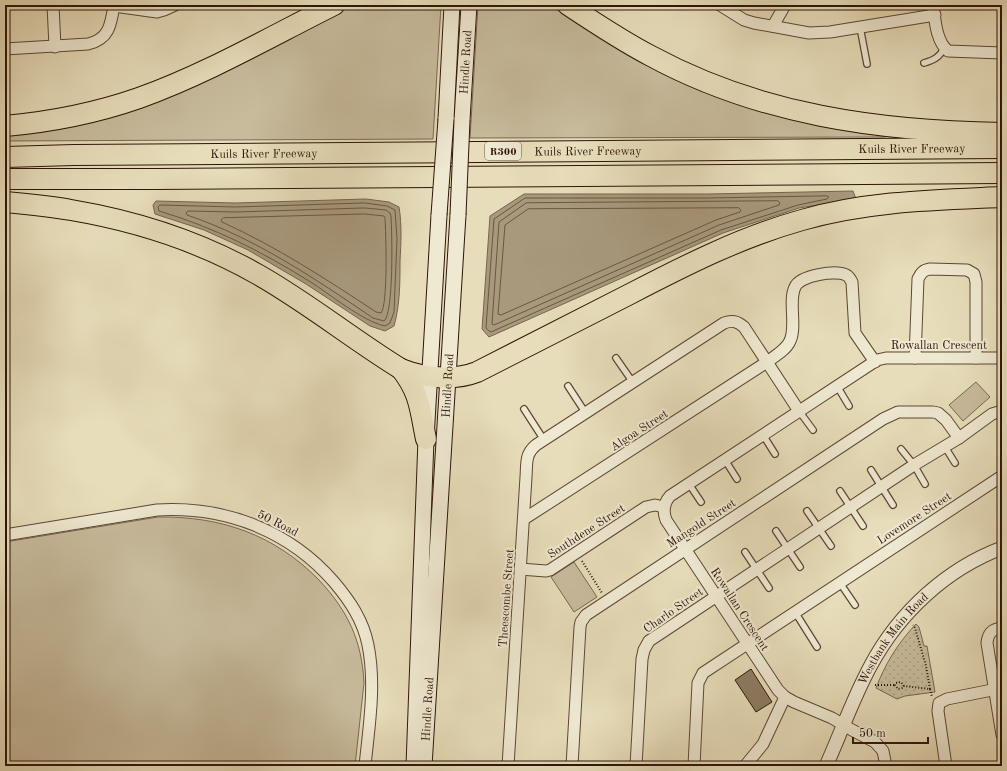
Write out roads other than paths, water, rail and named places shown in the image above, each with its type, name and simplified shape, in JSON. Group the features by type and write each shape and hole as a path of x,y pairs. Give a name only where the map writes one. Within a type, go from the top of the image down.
{"highway":[{"path":"5,126 72,116 138,98 175,84 334,5"},
{"path":"568,5 607,31 651,57 692,76 778,107 840,120 878,125 949,131 1002,133"},
{"name":"Kuils River Freeway","path":"5,157 74,155 1002,148"},
{"name":"Kuils River Freeway","path":"5,179 1002,173"},
{"path":"5,202 70,209 106,216 142,225 204,247 257,274 401,369 414,374 440,377 464,376 477,372 706,256 742,240 776,228 802,220 860,207 898,203 1002,197"},
{"path":"401,369 410,381 418,399 426,439"}],"main road":[{"name":"Hindle Road","path":"424,766 440,377 439,215 452,5"},
{"name":"Hindle Road","path":"414,766 426,439 440,377 458,215 469,5"}],"street":[{"path":"53,5 55,47"},
{"path":"5,49 88,44 99,40 109,29 114,5 157,12 175,5"},
{"path":"720,5 744,20 816,33 860,27 934,10 940,39 944,48 948,51 1002,53"},
{"path":"773,26 784,5"},
{"path":"915,358 918,280 920,274 925,270 930,269 967,270 974,274 976,282 976,358"},
{"name":"Algoa Street","path":"524,519 767,362 787,346 792,337 793,296 795,286 802,280 825,273 845,274 852,282 855,333 875,362"},
{"name":"Theescombe Street","path":"508,766 527,458 532,448 632,381 728,321 736,322 744,327 799,411"},
{"name":"Rowallan Crescent","path":"886,766 882,751 876,742 832,718 785,697 778,690 666,520 664,507 670,496 875,362 883,359 1002,358"},
{"name":"Mangold Street","path":"572,766 581,622 586,614 883,419 893,414 907,411 938,413 946,420 959,438"},
{"name":"Charlo Street","path":"636,766 644,650 649,641 882,488 914,465 959,438 992,414 1002,411"},
{"name":"Lovemore Street","path":"694,766 700,678 708,669 1002,476"},
{"name":"Southdene Street","path":"520,569 550,570 646,507 655,505 664,507"},
{"name":"50 Road","path":"5,534 157,510 185,510 224,515 253,524 298,549 313,560 347,597 360,618 366,637 371,661 372,684 365,766"},
{"name":"Westbank Main Road","path":"826,766 870,666 887,639 906,614 949,576 980,557 1002,548"},
{"path":"1002,628 990,632 987,642 998,689 1002,735"},
{"path":"946,766 938,711 939,703 947,698 998,689"},
{"path":"745,766 763,744 785,697"}],"lane":[{"path":"860,27 867,64"},
{"path":"924,63 938,57 944,48"},
{"path":"616,358 632,381"},
{"path":"568,386 585,412"},
{"path":"837,386 849,406"},
{"path":"524,409 544,440"},
{"path":"799,411 813,430"},
{"path":"763,435 775,454"},
{"path":"945,447 955,464"},
{"path":"901,449 914,465 925,484"},
{"path":"726,460 737,479"},
{"path":"871,470 893,505"},
{"path":"689,484 701,502"},
{"path":"840,491 863,526"},
{"path":"807,511 831,546"},
{"path":"776,531 800,567"},
{"path":"745,552 769,588"},
{"path":"840,583 855,605"},
{"path":"795,612 817,647"}],"water":[{"path":"853,191 856,199 799,208 723,233 489,337 482,329 490,216 524,194 708,194"},
{"path":"366,199 389,202 399,207 401,220 399,302 394,326 385,331 370,326 306,284 248,250 204,230 155,214 153,205 156,201 235,203"}]}
